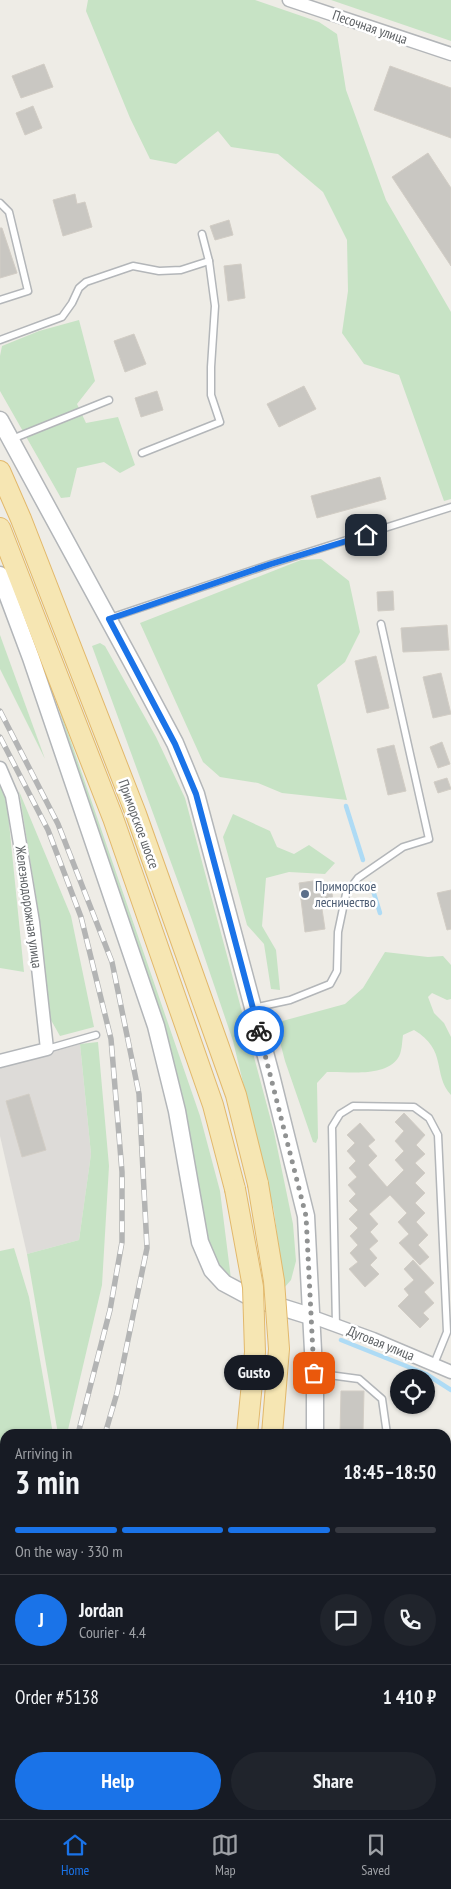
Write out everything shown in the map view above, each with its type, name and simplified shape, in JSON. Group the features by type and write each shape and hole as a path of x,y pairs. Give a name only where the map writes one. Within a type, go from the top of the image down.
{"main road":[{"name":"Приморское шоссе","path":"0,471 21,519 136,814 236,1095 258,1184 274,1281 279,1349 272,1429"},
{"name":"Приморское шоссе","path":"0,528 113,818 213,1105 235,1189 252,1287 255,1352 247,1429"}],"street":[{"name":"Песочная улица","path":"289,0 451,54"},
{"path":"0,420 175,744 196,794 306,1216 315,1429"},
{"path":"0,575 31,658 156,1026 176,1111 200,1242 212,1270 224,1283 252,1298 310,1316"},
{"name":"Железнодорожная улица","path":"0,768 12,796 33,922 47,1049"},
{"path":"0,1061 47,1049"},
{"name":"Дуговая улица","path":"310,1316 451,1372"}],"lane":[{"path":"0,203 9,212 28,291 0,300"},
{"path":"142,453 220,422 211,396 215,306 209,261 202,234"},
{"path":"0,340 62,317 72,303 79,288 86,282 133,266 158,271 181,270 209,261"},
{"path":"12,440 109,400"},
{"path":"109,619 271,564 451,507"},
{"path":"253,1008 290,1000 330,984 338,971 338,932 346,894 358,878 403,847 429,839 381,624"},
{"path":"47,1049 96,1035"},
{"path":"336,1326 332,1127 340,1114 353,1106 414,1107 429,1118 438,1135 447,1332 434,1364"},
{"path":"314,1373 359,1379 382,1399 386,1429"}],"shaded area":[{"path":"80,1044 91,1154 79,1240 27,1254 0,1136 0,1066"}],"green space":[{"path":"88,0 255,0 319,22 337,34 346,90 386,200 451,312 451,499 444,501 399,375 364,364 342,333 348,291 347,240 323,192 278,154 231,147 218,131 176,164 150,159 130,118 86,11"},
{"path":"331,0 451,0 451,41"},
{"path":"79,320 95,381 77,404 86,423 118,417 135,465 120,473 104,462 77,468 70,497 61,498 0,391 0,356 2,346 39,331"},
{"path":"321,559 349,581 360,632 345,662 317,685 347,800 282,793 258,783 220,777 203,762 140,623 301,560"},
{"path":"0,635 45,759 0,669"},
{"path":"100,643 105,646 156,737 185,798 274,1132 293,1224 296,1261 291,1280 284,1288 274,1211 233,1041 192,920 92,646"},
{"path":"48,675 200,1116 220,1191 231,1279 216,1266 203,1238 179,1089"},
{"path":"0,783 6,793 24,972 0,968"},
{"path":"19,791 71,916 94,1027 60,1036 47,1013 39,915"},
{"path":"233,814 270,831 277,847 294,854 309,845 335,863 325,874 289,872 266,878 262,926 276,950 280,990 271,989 264,944 247,925 223,837"},
{"path":"385,952 428,957 443,956 451,965 451,999 447,1000 432,993 428,997 434,1013 444,1023 451,1037 451,1095 442,1079 436,1054 425,1038 414,1030 403,1035 400,1053 392,1064 375,1071 327,1072 317,1083 318,1138 316,1143 313,1142 285,1061 275,1023 345,1004 363,988"},
{"path":"98,1042 109,1166 102,1285 68,1429 57,1429 27,1254 79,1240 91,1154 80,1044"},
{"path":"14,1248 29,1297 52,1429 0,1429 0,1251"}],"building":[{"path":"44,64 53,87 21,98 12,76"},
{"path":"390,66 451,88 451,138 374,110"},
{"path":"33,106 42,128 25,135 16,113"},
{"path":"428,153 451,188 451,266 392,177"},
{"path":"75,194 77,204 85,202 92,227 63,236 53,200"},
{"path":"229,220 233,235 215,240 210,226"},
{"path":"0,228 2,228 17,273 0,278"},
{"path":"241,264 245,298 228,301 224,266"},
{"path":"134,334 146,364 125,372 114,341"},
{"path":"304,386 316,409 279,427 267,404"},
{"path":"157,391 163,410 141,417 135,398"},
{"path":"380,477 386,499 317,518 311,496"},
{"path":"393,591 394,610 378,611 377,592"},
{"path":"447,625 449,650 403,652 401,628"},
{"path":"376,656 389,708 367,713 355,661"},
{"path":"441,673 451,714 433,718 423,677"},
{"path":"442,742 450,764 438,768 430,747"},
{"path":"394,745 406,791 388,795 377,749"},
{"path":"447,778 451,789 438,793 434,782"},
{"path":"320,880 323,894 332,893 334,907 322,909 325,929 305,932 299,883"},
{"path":"451,890 451,929 447,930 437,893"},
{"path":"29,1094 46,1150 22,1157 6,1101"},
{"path":"404,1113 425,1135 416,1145 425,1154 415,1163 425,1173 415,1183 425,1193 415,1203 425,1213 416,1222 428,1235 418,1245 429,1257 420,1265 399,1243 409,1234 398,1222 407,1213 390,1195 369,1214 378,1224 370,1232 378,1241 369,1249 377,1258 370,1265 379,1274 365,1287 349,1269 358,1262 350,1253 358,1245 350,1236 358,1228 349,1219 358,1210 349,1201 356,1194 348,1185 357,1177 349,1168 356,1161 347,1151 355,1143 347,1135 360,1123 375,1140 368,1146 377,1156 368,1165 387,1187 404,1170 395,1160 404,1151 395,1141 404,1131 395,1122"},
{"path":"413,1260 434,1283 424,1292 434,1303 423,1313 429,1319 420,1328 398,1306 409,1295 404,1289 414,1280 404,1269"},
{"path":"341,1391 364,1391 363,1429 340,1429"}],"waterway":[{"path":"346,806 363,860"},
{"path":"371,884 380,913"},
{"path":"341,1340 426,1374 451,1390"}],"railway":[{"path":"0,711 58,824 112,962 139,1094 147,1248 117,1393 106,1429"},
{"path":"0,737 48,830 81,917 111,1039 122,1172 122,1242 110,1310 79,1429"}],"way so far":[{"path":"259,1031 306,1216 314,1373"}],"place":[{"name":"Приморское лесничество","path":"305,894"},
{"name":"Gusto","path":"314,1373"}],"route":[{"path":"259,1031 196,794 175,744 109,619 271,564 366,535"}]}
